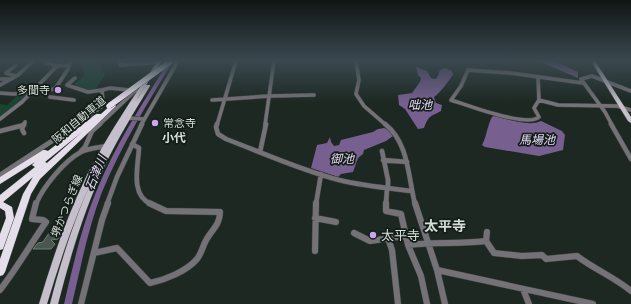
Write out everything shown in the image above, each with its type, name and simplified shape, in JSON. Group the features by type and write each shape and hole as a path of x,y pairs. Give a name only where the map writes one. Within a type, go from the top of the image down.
{"highway":[{"name":"阪和自動車道","path":"0,200 111,106 152,75"},
{"name":"阪和自動車道","path":"0,194 83,126 156,75"},
{"path":"0,272 27,194 37,177 111,106"},
{"path":"0,181 83,126"},
{"path":"0,204 9,209 10,218 0,246"}],"main road":[{"name":"堺かつらぎ線","path":"43,304 74,214 90,176 106,146 127,118 138,91 150,75"},
{"name":"堺かつらぎ線","path":"54,304 71,241 88,197 107,154 153,75"},
{"path":"602,75 631,121"}],"street":[{"path":"0,119 7,115 48,75"},
{"path":"0,93 31,92 54,89 64,75"},
{"path":"81,304 102,220 113,188 144,119 169,75"},
{"path":"232,75 216,127 218,134 226,139 321,174 356,184 412,192"},
{"path":"260,152 272,75"},
{"path":"360,75 359,85 356,94 357,98 394,132 405,154 412,192 438,270 438,276 445,304"},
{"path":"467,75 460,90 451,100 496,115 526,120 537,120 539,117 534,108 539,100 538,78"},
{"path":"524,75 583,83"},
{"path":"590,75 631,91"},
{"path":"590,75 581,79 600,106 631,159"},
{"path":"0,85 16,76"},
{"path":"57,85 68,83 75,78"},
{"path":"0,79 11,79"},
{"path":"68,83 67,85 88,92 106,88 138,91"},
{"path":"0,175 62,135 101,107 103,102 102,90"},
{"path":"0,290 20,264 27,250 46,222 44,220 32,219 34,205 56,173 81,152 85,147 92,130 138,91"},
{"path":"212,100 225,98 314,95"},
{"path":"50,97 74,100"},
{"path":"539,100 557,104 621,106 631,110"},
{"path":"127,118 144,119"},
{"path":"0,131 24,123 22,129 24,132"},
{"path":"94,252 118,248 150,283 156,283 179,271 197,259 209,234 220,221 220,212 166,212 144,201 140,196 137,186 139,148 132,144"},
{"path":"81,152 106,146"},
{"path":"382,151 388,180 386,211 401,214 405,236 420,276 427,304"},
{"path":"383,160 407,162"},
{"path":"315,251 315,209 321,174"},
{"path":"315,218 336,222"},
{"path":"487,232 486,241 494,252 522,256 542,255 546,259 577,256 589,265 618,280 631,291"},
{"path":"354,233 370,242 405,236"},
{"path":"388,238 392,250 398,304"},
{"path":"408,245 428,243 463,244 486,241"},
{"path":"438,270 524,289 567,301 593,304"},
{"path":"524,289 529,304"}],"green space":[{"path":"83,75 105,75 94,91 86,91 76,85 75,83"},
{"path":"19,94 28,94 17,105 0,117 0,104 7,105"}],"water":[{"name":"咄池","path":"418,75 429,75 434,79 437,78 438,75 452,75 439,93 434,97 436,103 442,105 441,111 430,117 424,128 418,129 405,109 399,105 398,95 412,93 420,82 421,78"},
{"name":"馬場池","path":"494,116 524,123 536,123 541,121 562,131 565,135 563,150 539,156 485,147 482,145 490,120"},
{"name":"御池","path":"384,128 389,130 393,136 386,141 364,150 363,154 358,158 353,172 341,174 338,177 311,168 317,145 327,143 330,137 334,146 339,145 341,140"}],"building":[{"path":"53,227 63,227 58,239 51,240 55,244 51,249 33,249 38,243 43,242"}],"waterway":[{"name":"石津川","path":"68,304 88,224 105,178 127,133 162,75"}],"place":[{"name":"多聞寺","path":"58,90"},
{"name":"常念寺","path":"155,123"},
{"name":"太平寺","path":"373,235"}],"district":[{"name":"小代","path":"174,138"},
{"name":"太平寺","path":"445,226"}]}
